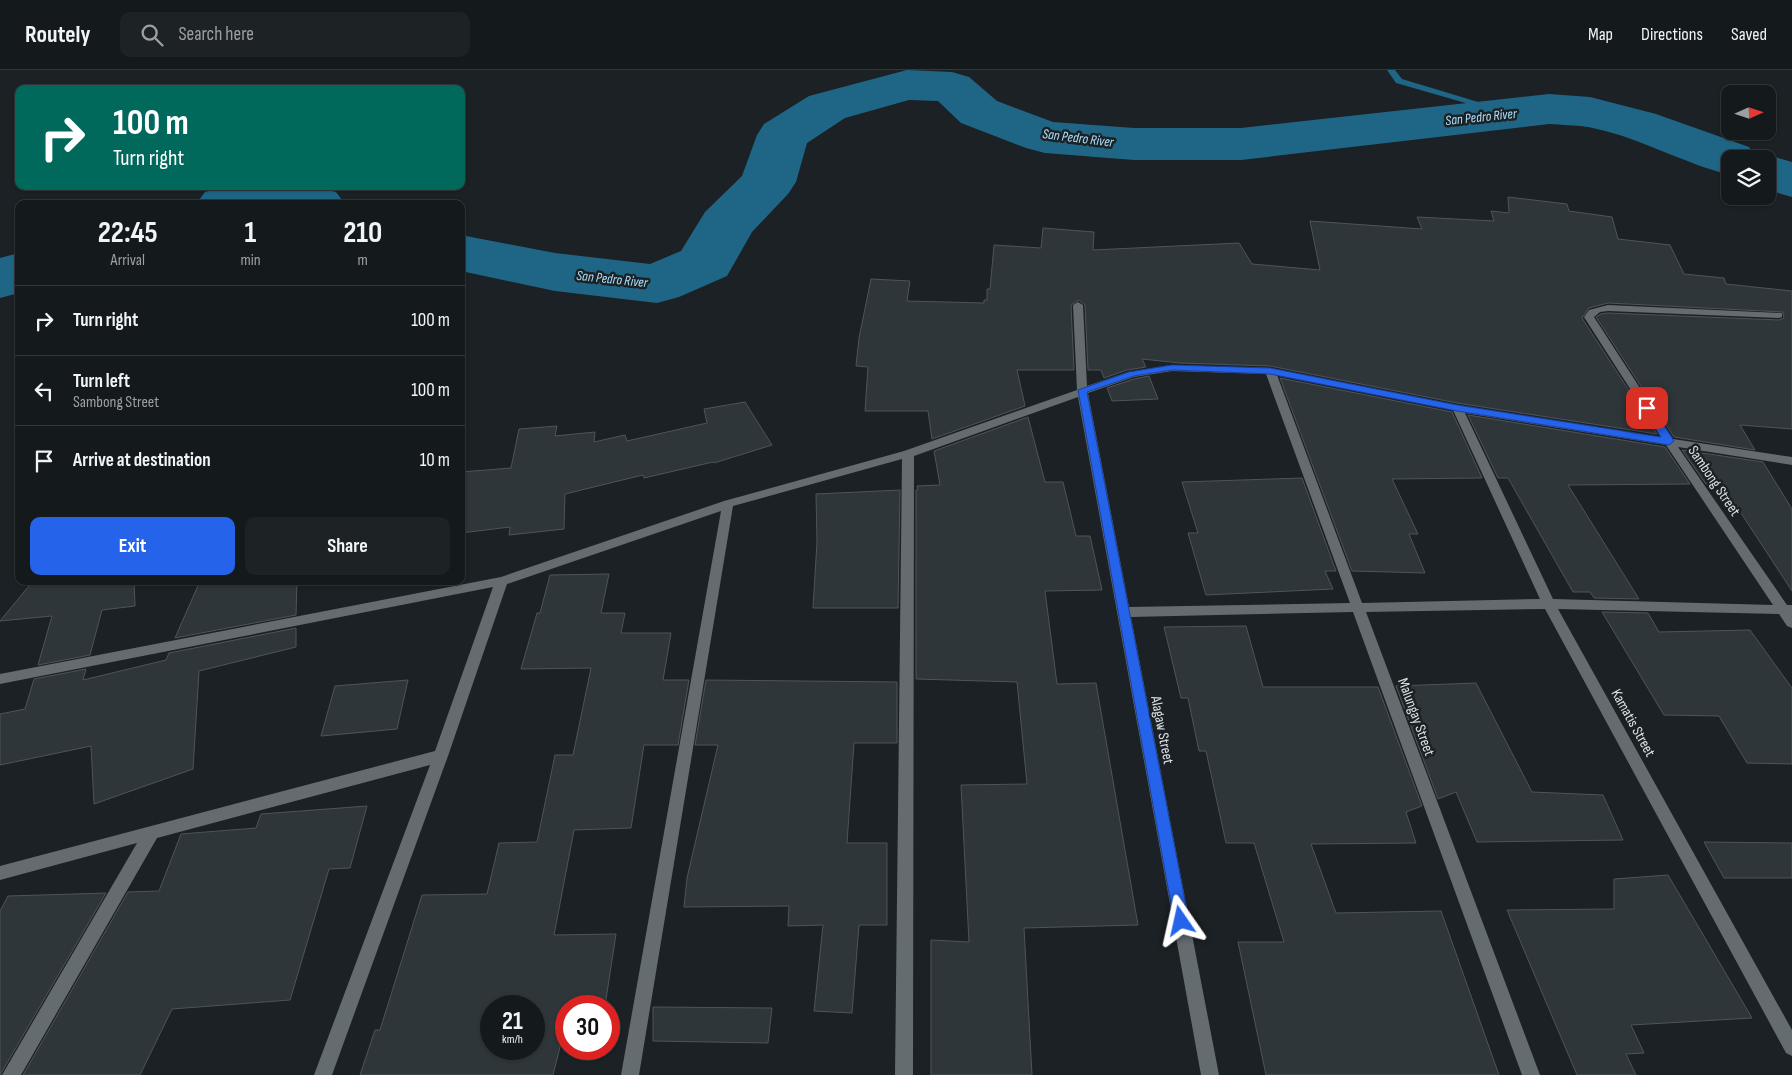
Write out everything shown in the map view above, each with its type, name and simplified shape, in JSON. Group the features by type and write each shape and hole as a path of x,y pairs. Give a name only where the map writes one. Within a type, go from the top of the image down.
{"street":[{"name":"Alagaw Street","path":"1078,305 1082,390 1210,1075"},
{"name":"Sambong Street","path":"1779,315 1608,308 1598,309 1590,313 1588,317 1669,441 1788,610 1792,622"},
{"path":"0,679 502,581 728,504 908,454 1082,390 1132,374 1172,368 1270,371 1457,408 1792,461"},
{"name":"Malungay Street","path":"1270,371 1531,1075"},
{"name":"Kamatis Street","path":"1457,408 1549,604 1792,1047"},
{"path":"904,1075 908,454"},
{"path":"630,1075 728,504"},
{"path":"323,1075 441,756 502,581"},
{"path":"1124,612 1549,604 1788,610"},
{"path":"0,873 441,756"},
{"path":"11,1075 152,832"}],"building":[{"path":"1508,197 1567,204 1569,211 1612,217 1618,239 1670,245 1684,274 1724,278 1726,284 1792,291 1792,429 1740,425 1755,450 1674,437 1596,317 1608,313 1779,320 1784,318 1783,312 1608,303 1589,308 1582,318 1657,434 1457,403 1270,366 1180,363 1142,359 1146,367 1127,370 1104,378 1101,370 1088,370 1085,305 1079,300 1071,305 1074,370 1017,370 1025,406 932,439 928,411 865,411 868,367 856,366 859,338 871,279 910,281 907,301 984,303 984,300 987,300 987,289 990,289 994,245 1041,248 1043,228 1094,232 1093,250 1239,243 1252,264 1320,270 1310,221 1422,229 1417,217 1494,221 1491,211 1509,213"},
{"path":"1149,376 1158,399 1112,401 1107,388"},
{"path":"1280,378 1452,412 1482,478 1392,479 1418,534 1409,534 1425,573 1352,571"},
{"path":"745,402 772,445 714,463 644,478 643,475 565,494 564,529 509,535 510,527 465,533 465,472 511,468 519,429 557,426 555,436 595,432 594,442 625,435 627,441 707,423 704,409"},
{"path":"1468,415 1665,447 1690,484 1568,485 1639,599 1594,598 1590,592 1573,592 1508,478 1498,478"},
{"path":"1028,417 1045,482 1063,482 1076,536 1090,536 1102,590 1045,591 1057,684 1096,683 1138,925 1024,928 1032,1075 931,1075 931,940 969,942 961,785 1027,784 1017,682 916,679 916,490 918,489 917,486 940,485 934,451"},
{"path":"1682,450 1763,462 1792,509 1792,591 1722,484 1706,484"},
{"path":"1302,478 1336,571 1325,571 1333,589 1206,595 1188,533 1198,533 1182,482"},
{"path":"900,490 898,608 813,608 817,542 816,494"},
{"path":"609,574 601,613 625,613 621,633 671,633 663,680 689,680 678,745 644,745 631,828 574,830 554,935 616,934 607,995 555,995 555,1060 557,1060 553,1075 360,1075 375,1030 380,1030 422,895 487,894 499,843 537,842 555,755 573,755 591,668 521,669 537,613 540,613 550,575"},
{"path":"30,585 134,585 135,606 102,610 90,655 38,665 52,616 0,621"},
{"path":"198,585 297,585 296,615 175,638"},
{"path":"1602,612 1648,613 1659,632 1750,630 1792,688 1792,764 1747,763 1719,716 1664,715"},
{"path":"1246,626 1263,687 1378,687 1422,806 1406,812 1416,843 1311,844 1336,913 1441,911 1499,1075 1266,1075 1238,942 1284,942 1254,843 1226,843 1206,751 1199,751 1188,698 1181,698 1164,627"},
{"path":"296,628 296,647 199,671 193,769 94,804 91,746 0,765 0,714 25,709 34,679 86,669 83,680 166,660 169,653"},
{"path":"408,680 397,729 321,736 335,686"},
{"path":"706,680 897,682 897,743 854,743 847,843 887,843 887,925 859,925 852,1013 814,1011 823,925 788,926 789,906 684,907 687,878 718,745 695,745"},
{"path":"1476,683 1532,792 1603,795 1623,840 1477,842 1456,792 1438,799 1396,686"},
{"path":"367,806 350,868 329,869 290,1000 172,1009 140,1075 23,1075 128,892 159,891 181,834 256,828 261,814"},
{"path":"1704,842 1792,843 1792,878 1724,878"},
{"path":"1668,875 1752,1018 1631,1025 1644,1053 1626,1054 1636,1075 1577,1075 1507,910 1614,909 1614,879"},
{"path":"106,893 0,1075 0,911 8,896"},
{"path":"653,1007 772,1008 768,1043 653,1041"}],"waterway":[{"path":"1391,70 1399,81 1514,114"},
{"name":"San Pedro River","path":"465,254 555,272 657,284 705,263 726,225 768,182 783,135 827,107 907,85 952,87 979,112 1045,137 1134,144 1241,144 1549,109 1590,112 1638,125 1721,156"},
{"name":"San Pedro River","path":"1776,175 1792,180"},
{"name":"San Pedro River","path":"242,200 258,196 287,200"},
{"name":"San Pedro River","path":"0,279 15,273"}],"route":[{"path":"1181,921 1082,390 1132,374 1172,368 1270,371 1457,408 1669,441 1647,408"}]}
